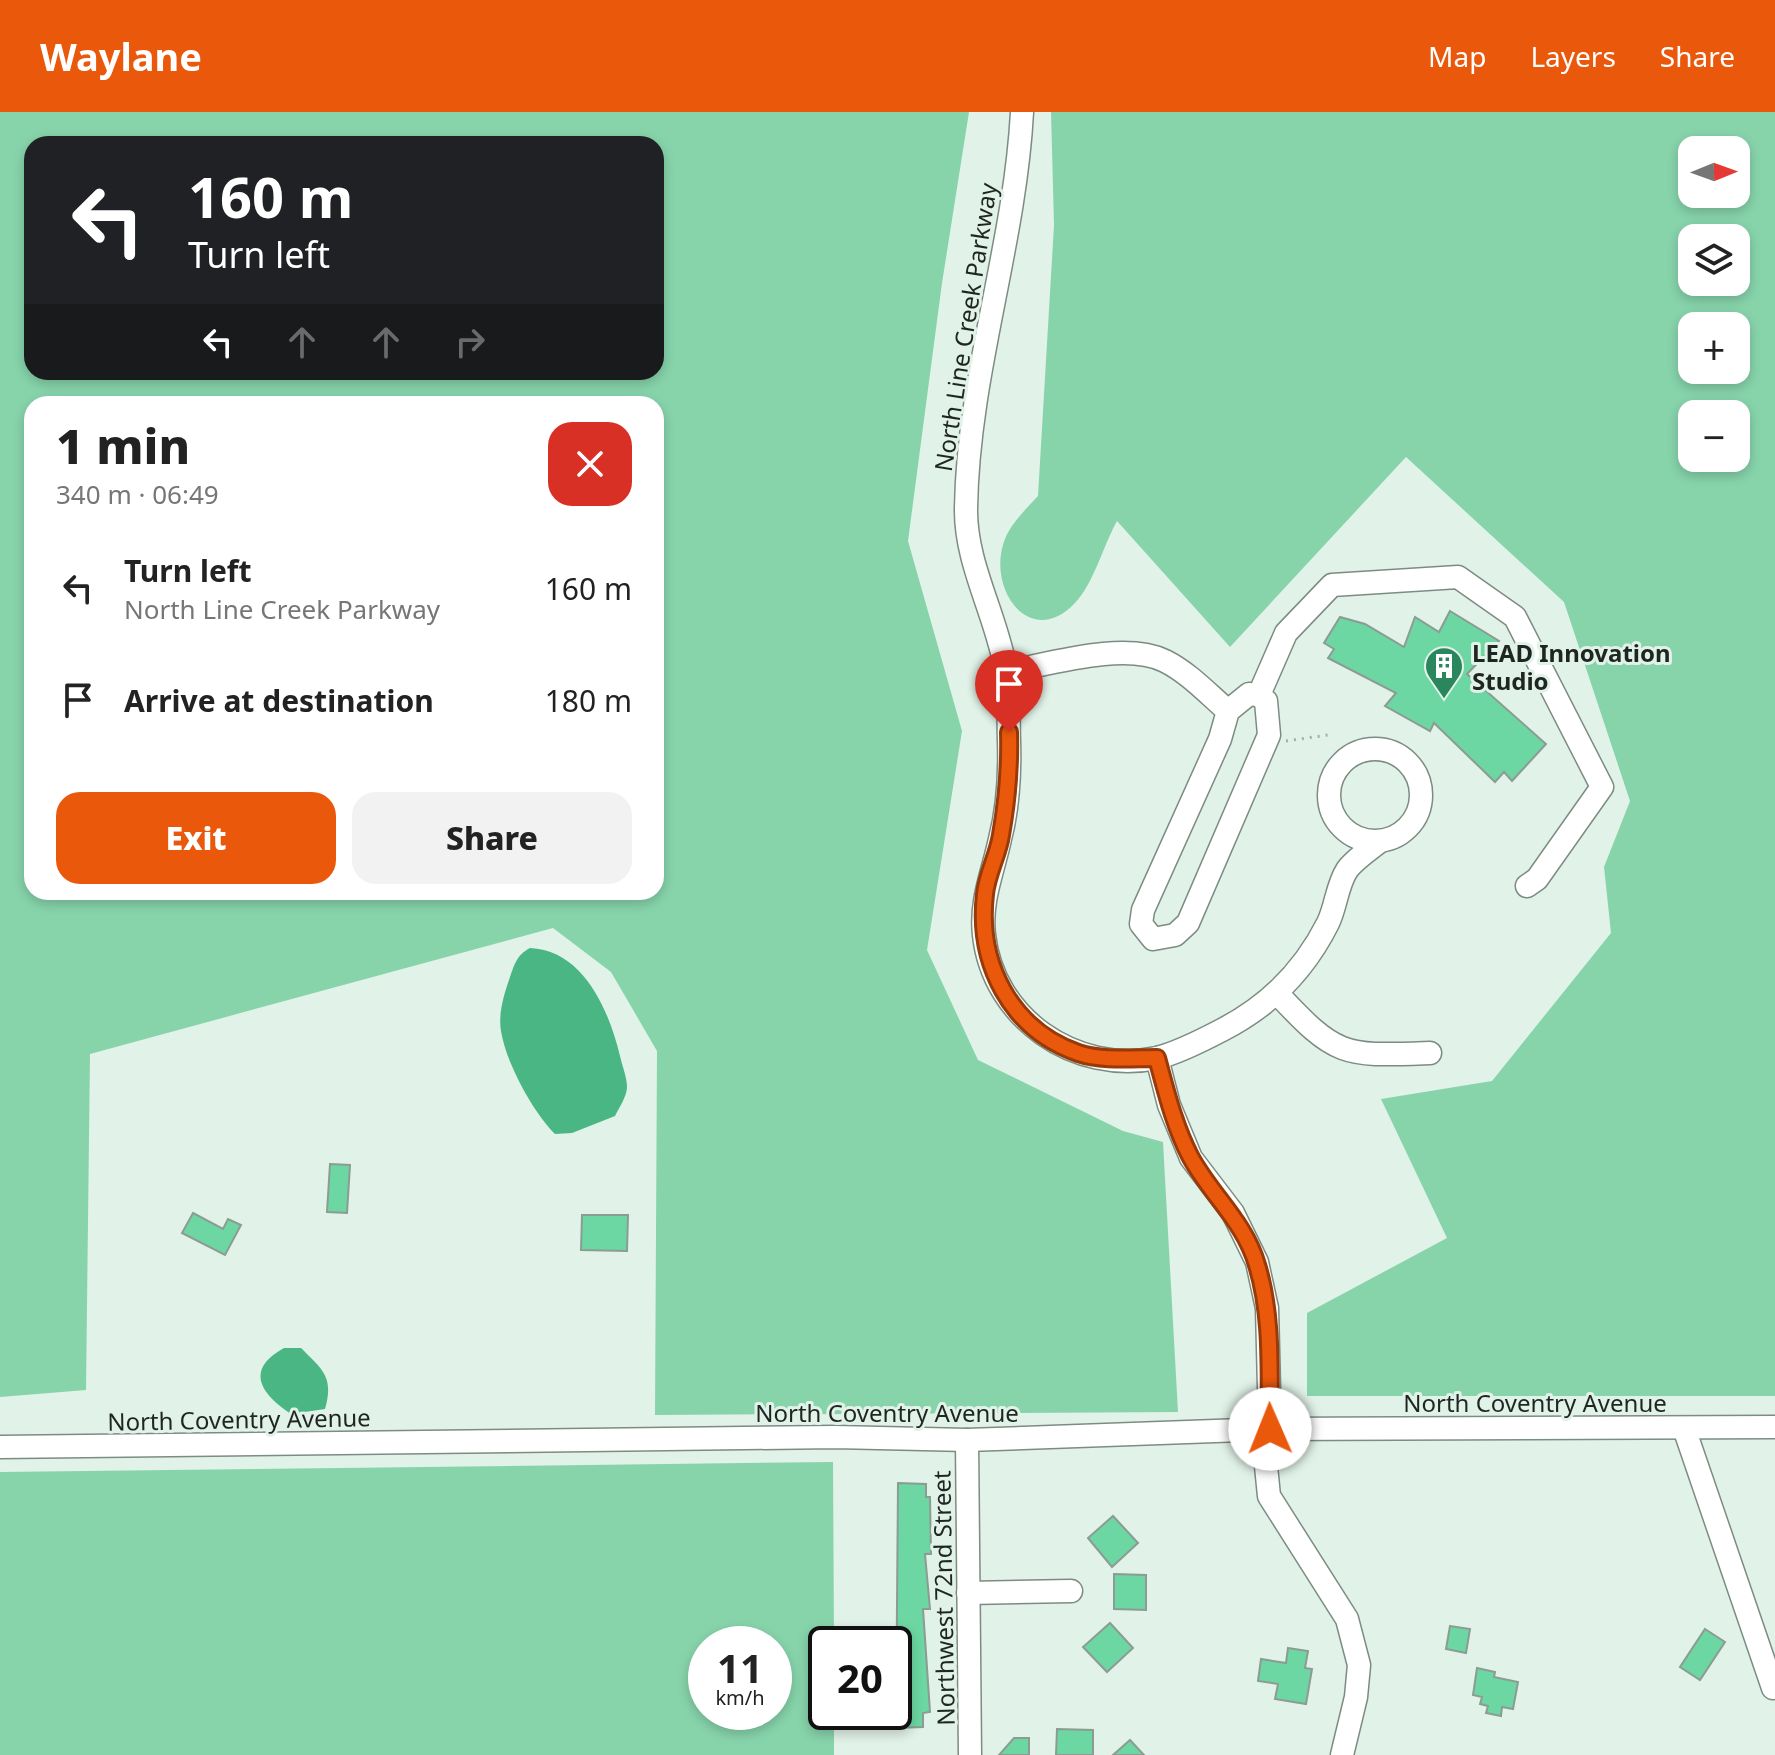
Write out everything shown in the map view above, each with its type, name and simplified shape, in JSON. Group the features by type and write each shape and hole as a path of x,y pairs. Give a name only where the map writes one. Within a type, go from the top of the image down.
{"street":[{"name":"North Line Creek Parkway","path":"1022,112 1015,179 967,463 966,514 974,562 1006,672 1010,762 1001,837 985,892 984,936 997,984 1021,1018 1044,1036 1080,1054 1157,1058 1223,1030 1277,993 1309,959 1331,918 1347,870"},
{"path":"1262,688 1286,633 1332,585 1458,577 1515,617 1602,787 1537,879 1527,886"},
{"path":"1006,672 1130,652 1163,660 1192,678 1228,711"},
{"path":"1258,695 1266,701 1269,735 1188,923 1175,935 1153,939 1141,924 1143,910 1220,739 1228,711 1240,698 1258,695"},
{"path":"1338,823 1365,841 1394,839 1405,830 1420,806 1421,785 1412,769 1391,751 1373,747 1347,757 1336,772 1331,789 1332,806 1347,870"},
{"path":"1347,870 1379,842"},
{"path":"1277,993 1318,1035 1340,1050 1374,1055 1430,1053"},
{"path":"1157,1058 1169,1105 1191,1158 1233,1213 1257,1262 1267,1308 1270,1429 1266,1466 1269,1496 1347,1619 1359,1665 1356,1697 1342,1755"},
{"name":"North Coventry Avenue","path":"0,1447 835,1437 967,1440 1270,1429 1775,1427"},
{"path":"1684,1428 1773,1688"},
{"name":"Northwest 72nd Street","path":"967,1440 970,1755"},
{"path":"968,1593 1071,1591"}],"path":[{"path":"1295,740 1328,735"}],"shaded area":[{"path":"0,112 969,112 942,283 908,541 962,731 927,950 978,1060 1123,1131 1163,1142 1178,1412 655,1415 657,1051 611,972 553,928 90,1054 86,1390 0,1397"},
{"path":"1051,112 1775,112 1775,1396 1307,1396 1307,1313 1447,1238 1381,1099 1492,1081 1611,933 1604,867 1630,801 1564,602 1406,457 1230,647 1117,521 1093,575 1075,603 1059,616 1043,620 1029,617 1017,609 1002,580 1000,563 1003,545 1009,531 1038,496 1054,225"},
{"path":"530,948 549,951 565,959 591,986 609,1020 627,1083 627,1091 615,1116 572,1133 555,1134 547,1125 522,1086 504,1044 500,1024 504,997 517,960"},
{"path":"284,1348 301,1348 321,1369 328,1389 325,1409 291,1414 265,1390 261,1382 264,1365"},
{"path":"833,1462 834,1626 808,1626 808,1730 834,1730 834,1755 0,1755 0,1472"}],"building":[{"name":"LEAD Innovation Studio","path":"1450,611 1499,641 1467,674 1546,744 1512,781 1504,772 1495,782 1434,723 1430,731 1385,706 1396,693 1328,658 1334,649 1324,643 1340,617 1365,624 1404,647 1415,617 1439,632"},
{"path":"330,1164 350,1165 347,1213 327,1212"},
{"path":"193,1213 223,1229 228,1219 241,1225 225,1255 182,1233"},
{"path":"582,1215 628,1215 627,1251 581,1250"},
{"path":"898,1483 926,1484 926,1497 930,1497 931,1554 925,1554 930,1609 923,1609 930,1712 923,1713 923,1727 912,1727 912,1626 897,1626"},
{"path":"1113,1516 1138,1543 1112,1567 1088,1538"},
{"path":"1114,1574 1146,1575 1146,1610 1114,1609"},
{"path":"1110,1623 1133,1648 1107,1672 1083,1647"},
{"path":"1450,1626 1470,1629 1466,1653 1446,1649"},
{"path":"1705,1629 1725,1642 1700,1680 1680,1667"},
{"path":"1288,1648 1308,1651 1305,1668 1312,1669 1306,1704 1275,1699 1278,1684 1258,1681 1261,1659 1286,1663"},
{"path":"1477,1668 1495,1672 1494,1677 1518,1682 1513,1709 1502,1707 1501,1716 1486,1713 1488,1706 1480,1704 1482,1697 1473,1695"},
{"path":"1057,1729 1093,1730 1093,1755 1056,1755"},
{"path":"1014,1738 1029,1738 1029,1755 999,1755"},
{"path":"1130,1740 1144,1755 1113,1755"}],"place":[{"name":"LEAD Innovation Studio","path":"1444,700"}],"route":[{"path":"1009,732 1010,762 1001,837 985,892 984,936 997,984 1021,1018 1044,1036 1080,1054 1157,1058 1169,1105 1191,1158 1233,1213 1257,1262 1267,1308 1270,1429"}]}
